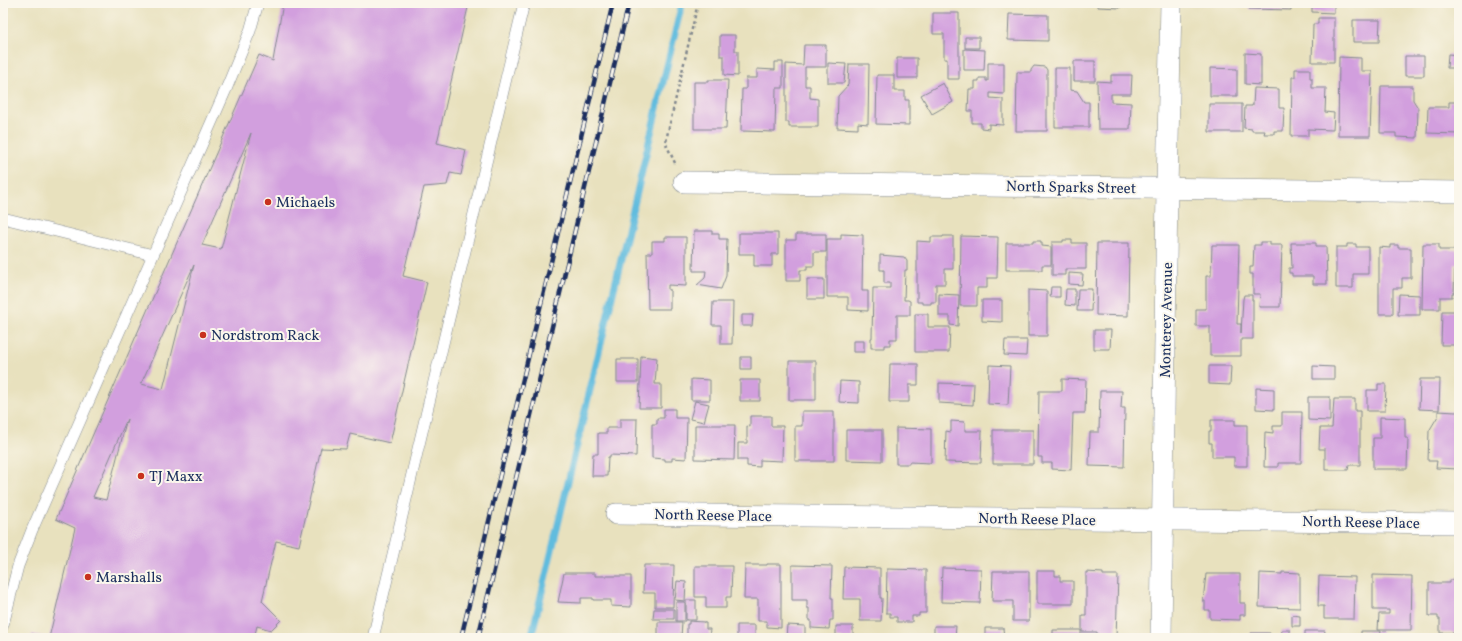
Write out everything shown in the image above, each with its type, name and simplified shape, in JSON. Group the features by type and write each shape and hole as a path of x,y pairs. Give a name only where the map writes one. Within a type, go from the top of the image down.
{"street":[{"name":"Monterey Avenue","path":"1161,638 1171,3"},
{"name":"North Sparks Street","path":"684,182 1459,192"},
{"name":"North Reese Place","path":"616,514 1459,523"}],"lane":[{"path":"3,625 18,566 27,542 230,80 250,31 258,3"},
{"path":"373,638 524,3"},
{"path":"3,218 153,254"}],"path":[{"path":"684,182 666,144 666,136 698,3"}],"building":[{"path":"283,3 469,3 437,143 466,150 461,175 450,173 447,185 424,187 403,276 427,282 390,443 350,434 346,449 321,448 299,546 276,541 262,601 281,620 271,630 257,626 254,638 49,638 75,528 56,519 259,55 273,61","holes":["251,133 221,249 202,245","194,265 163,389 141,384","127,419 106,500 93,497"]},
{"path":"1098,3 1120,3 1120,8 1098,7"},
{"path":"1249,3 1291,3 1291,10 1249,9"},
{"path":"1312,3 1334,3 1334,13 1312,12"},
{"path":"933,13 959,13 959,79 947,79 947,59 944,59 944,34 933,34"},
{"path":"1009,14 1048,15 1048,41 1008,40"},
{"path":"1318,18 1334,18 1334,62 1312,62 1313,24 1318,24"},
{"path":"1353,20 1380,20 1379,42 1353,42"},
{"path":"720,35 735,35 735,51 738,51 738,76 724,75 724,56 720,56"},
{"path":"965,37 979,37 979,48 965,48"},
{"path":"804,45 826,45 826,67 805,67 805,86 810,86 810,98 818,99 818,127 789,127 789,122 786,122 786,64 803,65"},
{"path":"964,49 985,50 984,70 964,70"},
{"path":"1245,53 1261,54 1261,85 1245,84"},
{"path":"1448,54 1459,55 1459,88 1455,88 1455,68 1447,68"},
{"path":"1405,56 1424,56 1424,76 1405,76"},
{"path":"1339,57 1361,58 1361,71 1372,71 1370,136 1338,136"},
{"path":"897,58 917,58 917,78 897,78"},
{"path":"1074,61 1095,61 1095,81 1074,81"},
{"path":"775,62 783,62 783,88 776,88 775,132 741,131 742,89 746,89 746,78 757,78 757,69 775,70"},
{"path":"828,63 846,64 844,83 828,83"},
{"path":"988,63 1004,63 1004,94 990,93 990,98 1003,99 1003,125 989,124 989,129 981,128 981,123 972,123 972,111 968,111 969,89 975,89 975,81 979,81 979,78 986,78 986,81 988,81"},
{"path":"849,64 869,64 868,124 858,123 858,129 837,128 838,96 848,85"},
{"path":"1034,66 1045,67 1047,70 1047,131 1016,131 1017,72 1031,72"},
{"path":"1055,68 1070,68 1070,90 1077,91 1084,102 1089,102 1089,127 1055,127"},
{"path":"1210,68 1237,69 1237,96 1210,96"},
{"path":"1295,69 1310,69 1312,88 1326,88 1325,112 1334,113 1333,130 1308,129 1308,136 1291,136 1292,77 1295,77"},
{"path":"877,75 894,75 894,91 905,91 905,100 909,100 909,125 876,124"},
{"path":"1111,75 1132,75 1131,94 1111,94 1111,102 1131,103 1130,129 1098,129 1097,81 1111,82"},
{"path":"708,80 728,80 726,129 694,129 694,82 708,82"},
{"path":"943,83 953,102 932,114 921,95"},
{"path":"1381,86 1413,86 1413,100 1418,108 1417,138 1396,137 1396,133 1380,133"},
{"path":"1254,88 1279,89 1279,108 1284,108 1283,131 1274,131 1274,134 1264,134 1265,131 1252,131 1252,129 1244,128 1245,106 1253,105"},
{"path":"1449,102 1459,102 1459,134 1427,133 1428,107 1449,107"},
{"path":"1209,104 1242,104 1242,132 1209,132"},
{"path":"694,231 712,231 712,234 719,234 719,239 727,239 726,276 721,289 697,285 705,278 706,271 693,271"},
{"path":"739,233 778,233 778,254 772,254 772,266 754,266 754,254 739,254"},
{"path":"796,234 826,234 826,252 814,252 814,266 807,266 807,270 800,270 800,281 786,281 786,240 796,240"},
{"path":"841,234 863,235 862,291 868,291 868,311 848,310 848,297 827,297 827,239 841,239"},
{"path":"953,236 953,269 945,269 945,284 936,284 936,302 931,302 931,304 922,304 922,302 917,302 917,241 931,242 931,237"},
{"path":"961,236 998,237 997,278 987,278 987,288 977,288 977,306 960,306"},
{"path":"665,237 686,237 686,286 668,285 668,290 670,290 670,309 648,309 647,253 652,253 652,241 665,241"},
{"path":"1063,240 1072,240 1072,243 1086,243 1086,269 1065,269 1065,275 1052,275 1052,242 1063,242"},
{"path":"1033,241 1041,241 1042,246 1051,247 1051,265 1042,265 1042,270 1006,270 1006,243 1033,243"},
{"path":"1261,242 1270,242 1270,245 1282,245 1280,307 1259,307 1260,294 1253,294 1253,274 1250,274 1250,267 1253,267 1254,245 1261,245"},
{"path":"1097,243 1129,243 1128,316 1096,315"},
{"path":"1291,243 1316,243 1316,246 1326,246 1327,284 1313,284 1313,276 1292,276 1292,273 1289,273 1289,268 1292,268"},
{"path":"1347,244 1356,244 1356,247 1368,247 1368,274 1353,274 1353,288 1336,288 1336,247 1347,247"},
{"path":"1423,244 1439,244 1439,250 1459,250 1459,265 1455,264 1454,293 1452,293 1452,297 1440,297 1440,309 1422,309"},
{"path":"1212,245 1239,245 1237,324 1241,324 1241,333 1244,295 1252,295 1253,300 1253,339 1241,339 1241,356 1210,356 1210,326 1196,326 1196,309 1206,309 1206,276 1211,276"},
{"path":"1390,245 1398,245 1398,248 1411,248 1411,278 1402,278 1402,288 1393,288 1393,314 1379,314 1379,247 1390,248"},
{"path":"880,255 904,257 907,261 907,270 905,270 904,300 910,301 910,315 897,315 897,339 890,339 890,345 884,345 884,348 871,348 873,288 890,288 890,283 884,283 884,270 880,270"},
{"path":"1069,273 1083,274 1082,285 1069,284"},
{"path":"807,279 824,279 824,299 807,299"},
{"path":"1051,287 1060,287 1060,297 1050,297"},
{"path":"1066,289 1075,289 1075,306 1065,305"},
{"path":"1078,289 1092,289 1091,311 1077,311"},
{"path":"1028,290 1047,291 1047,336 1028,336"},
{"path":"939,294 959,295 958,326 950,325 950,316 939,316"},
{"path":"1399,294 1420,295 1420,315 1398,315"},
{"path":"982,300 1002,300 1002,322 982,321"},
{"path":"713,302 733,302 732,344 721,344 721,325 712,325"},
{"path":"1442,311 1459,311 1459,345 1441,345"},
{"path":"915,314 928,314 928,327 950,327 949,352 915,352"},
{"path":"742,315 753,315 752,326 742,326"},
{"path":"1094,330 1111,330 1110,349 1094,349"},
{"path":"1005,340 1027,340 1026,356 1004,355"},
{"path":"853,341 864,341 864,352 853,352"},
{"path":"641,356 657,358 655,384 661,384 661,408 639,408"},
{"path":"741,357 751,357 751,369 741,369"},
{"path":"617,359 638,359 638,382 617,382"},
{"path":"789,361 816,361 816,400 789,400"},
{"path":"890,364 918,364 918,385 909,385 909,402 889,402"},
{"path":"989,365 1010,366 1008,405 988,404"},
{"path":"1209,366 1231,366 1230,385 1209,384"},
{"path":"1313,366 1334,367 1334,379 1313,379"},
{"path":"691,379 710,380 710,400 691,400"},
{"path":"1062,379 1086,380 1085,413 1073,413 1071,470 1052,469 1052,463 1042,463 1042,457 1038,457 1039,391 1062,391"},
{"path":"1420,379 1440,379 1439,410 1419,409"},
{"path":"740,380 760,380 760,401 740,401"},
{"path":"840,381 859,382 859,403 839,402"},
{"path":"939,383 974,384 973,405 939,403"},
{"path":"1378,384 1386,384 1385,411 1367,411 1367,390 1378,390"},
{"path":"1256,388 1274,389 1274,410 1256,409"},
{"path":"1100,391 1122,391 1121,408 1125,408 1124,467 1089,466 1090,432 1099,432"},
{"path":"1308,397 1330,397 1330,421 1308,420"},
{"path":"1334,399 1355,399 1355,411 1360,411 1360,465 1349,465 1348,470 1325,470 1325,449 1319,449 1320,428 1332,428"},
{"path":"695,401 709,404 704,422 690,419"},
{"path":"664,409 675,409 675,418 687,418 686,459 672,458 672,461 665,461 665,459 652,458 652,424 657,424 657,418 664,418"},
{"path":"1459,410 1459,469 1436,468 1437,461 1428,461 1429,431 1438,416 1438,411 1456,412"},
{"path":"802,411 834,411 834,461 795,461 795,426 802,426"},
{"path":"1282,412 1302,412 1301,463 1278,463 1278,467 1264,467 1265,432 1273,433 1273,426 1282,426"},
{"path":"750,416 771,416 771,426 783,426 782,461 760,460 760,467 747,466 747,460 738,460 738,443 747,443 747,426 750,427"},
{"path":"1380,417 1405,418 1405,438 1408,438 1407,469 1373,469 1373,438 1380,438"},
{"path":"620,419 637,419 636,456 610,455 610,457 608,457 607,476 592,476 593,454 598,454 598,433 607,433 607,428 620,428"},
{"path":"1211,420 1235,420 1235,425 1247,425 1247,466 1234,466 1234,457 1212,457 1212,443 1209,443"},
{"path":"951,421 965,422 965,431 982,431 981,463 945,462 946,431 951,432"},
{"path":"695,425 735,425 734,460 695,459"},
{"path":"896,428 931,429 931,463 909,462 909,464 896,464"},
{"path":"846,430 882,430 882,461 846,460"},
{"path":"993,430 1033,430 1033,464 993,464"},
{"path":"781,564 781,628 767,627 767,621 758,621 758,599 744,599 745,565"},
{"path":"644,565 674,565 673,607 655,607 655,593 643,593"},
{"path":"792,565 832,566 831,598 833,598 833,620 830,620 829,629 811,628 807,600 792,600"},
{"path":"695,566 732,566 731,597 726,597 726,608 706,608 706,597 695,597"},
{"path":"844,567 880,568 880,598 882,598 881,621 860,621 860,599 843,599"},
{"path":"942,568 981,569 980,603 941,602"},
{"path":"887,569 926,570 926,613 919,613 919,616 912,616 912,622 897,622 897,617 890,617 890,613 886,613"},
{"path":"993,571 1029,571 1029,621 1013,621 1013,601 992,601"},
{"path":"1037,571 1055,571 1055,576 1060,576 1060,581 1073,581 1073,604 1037,604"},
{"path":"1086,572 1103,573 1103,575 1118,575 1116,638 1097,638 1097,632 1082,632 1082,615 1086,615"},
{"path":"1282,572 1300,573 1300,608 1259,607 1260,573 1282,574"},
{"path":"564,573 595,573 595,576 631,576 631,607 611,606 611,600 593,600 593,598 581,598 581,603 558,602"},
{"path":"1206,574 1240,574 1240,603 1245,603 1245,615 1240,615 1240,620 1210,619 1210,610 1205,610 1205,601 1203,601"},
{"path":"1373,575 1412,576 1411,630 1378,630 1379,614 1389,614 1389,610 1373,610"},
{"path":"1319,576 1355,577 1354,619 1324,619 1324,606 1318,606"},
{"path":"1454,578 1459,578 1459,633 1440,633 1440,619 1438,619 1438,616 1429,616 1429,583 1450,583 1450,580 1453,580"},
{"path":"677,581 686,582 685,601 675,600"},
{"path":"686,600 696,600 696,620 686,620"},
{"path":"676,602 685,602 685,621 676,621"},
{"path":"654,609 674,609 674,619 653,619"},
{"path":"1292,615 1300,616 1300,626 1292,626"},
{"path":"689,621 706,623 706,629 710,629 709,637 687,638 687,624 689,624"},
{"path":"658,622 682,622 681,638 658,638"},
{"path":"737,625 755,625 755,638 737,638"},
{"path":"787,625 805,626 805,638 786,638"},
{"path":"836,626 853,626 853,638 836,638"},
{"path":"934,626 956,626 955,638 934,638"},
{"path":"985,628 1003,628 1004,638 985,638"},
{"path":"1053,630 1081,630 1081,638 1053,638"},
{"path":"1282,630 1290,630 1290,638 1281,638"},
{"path":"1305,631 1325,631 1324,638 1305,638"},
{"path":"1361,631 1381,631 1380,638 1361,638"},
{"path":"1251,633 1270,633 1270,638 1251,638"},
{"path":"32,634 46,637 46,638 31,638"}],"waterway":[{"path":"531,638 682,3"}],"railway":[{"path":"461,638 613,3"},
{"path":"478,638 629,3"}],"place":[{"name":"Michaels","path":"268,202"},
{"name":"Nordstrom Rack","path":"203,335"},
{"name":"TJ Maxx","path":"141,476"},
{"name":"Marshalls","path":"88,577"}]}
